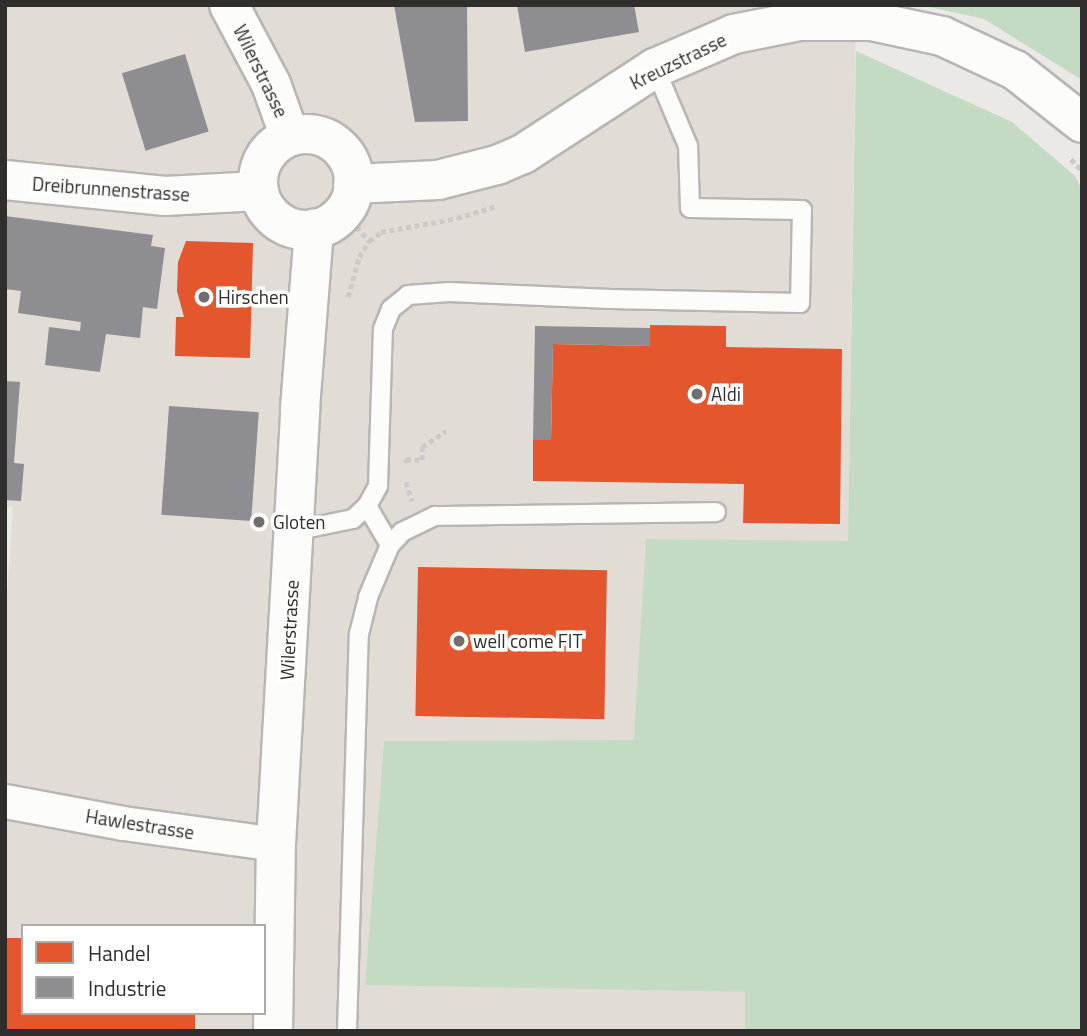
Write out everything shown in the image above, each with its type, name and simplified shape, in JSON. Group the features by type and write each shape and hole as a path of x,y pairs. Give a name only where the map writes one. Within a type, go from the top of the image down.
{"main road":[{"name":"Wilerstrasse","path":"229,5 271,84 290,137"},
{"name":"Kreuzstrasse","path":"337,208 497,166 540,143 655,68 699,47 764,27 812,20 871,21 942,36 979,51 1026,77 1074,139"},
{"path":"316,136 339,148 352,171 337,208 302,230 278,222 262,203 259,191 258,177 268,153 290,137 316,136"},
{"name":"Dreibrunnenstrasse","path":"5,180 164,196 259,191"},
{"name":"Wilerstrasse","path":"273,1031 276,844 299,408 337,208"}],"street":[{"name":"Hawlestrasse","path":"5,801 122,823 276,844"}],"lane":[{"path":"294,531 353,519 367,506 378,486 383,329 391,309 408,295 419,292 473,292 611,299 800,303 802,210 691,208 688,146 655,68"},
{"path":"367,506 390,545"},
{"path":"347,1031 359,634 372,585 390,545 402,531 435,516 716,512"}],"path":[{"path":"1074,139 1082,171"},
{"path":"337,208 369,241 381,232 457,218 506,202"},
{"path":"410,460 422,460 422,447 446,431"}],"shaded area":[{"path":"5,5 856,5 848,542 646,539 635,740 384,741 365,985 746,992 745,1031 5,1031 5,622 13,507 5,506"}],"green space":[{"path":"920,5 1082,5 1082,80 984,19"},
{"path":"856,51 1012,122 1075,176 1082,189 1082,1031 745,1031 745,992 365,985 384,741 634,740 646,539 848,541"}],"building: Handel":[{"path":"186,241 253,243 250,358 175,356 176,317 184,317 177,291 178,262"},
{"name":"Aldi","path":"650,325 726,326 726,347 842,349 840,524 743,523 744,484 533,481 533,440 551,440 553,344 650,346"},
{"path":"418,567 607,570 604,719 415,716"},
{"path":"5,938 21,938 21,1015 195,1015 195,1031 5,1031"}],"building: Industrie":[{"path":"394,5 467,5 468,121 415,122"},
{"path":"517,5 634,5 639,32 525,52"},
{"path":"185,54 209,131 146,151 122,73"},
{"path":"5,216 153,235 151,246 165,248 157,309 143,307 140,338 106,334 100,372 45,365 49,327 80,331 81,322 18,313 21,291 5,289"},
{"path":"535,326 650,328 650,346 553,344 551,440 533,440"},
{"path":"5,381 20,382 14,463 24,464 21,501 5,500"},
{"path":"169,406 259,412 251,521 161,515"}],"place":[{"name":"Hirschen","path":"204,297"},
{"name":"Aldi","path":"697,394"},
{"name":"Gloten","path":"259,522"},
{"name":"well come FIT","path":"459,641"}]}
